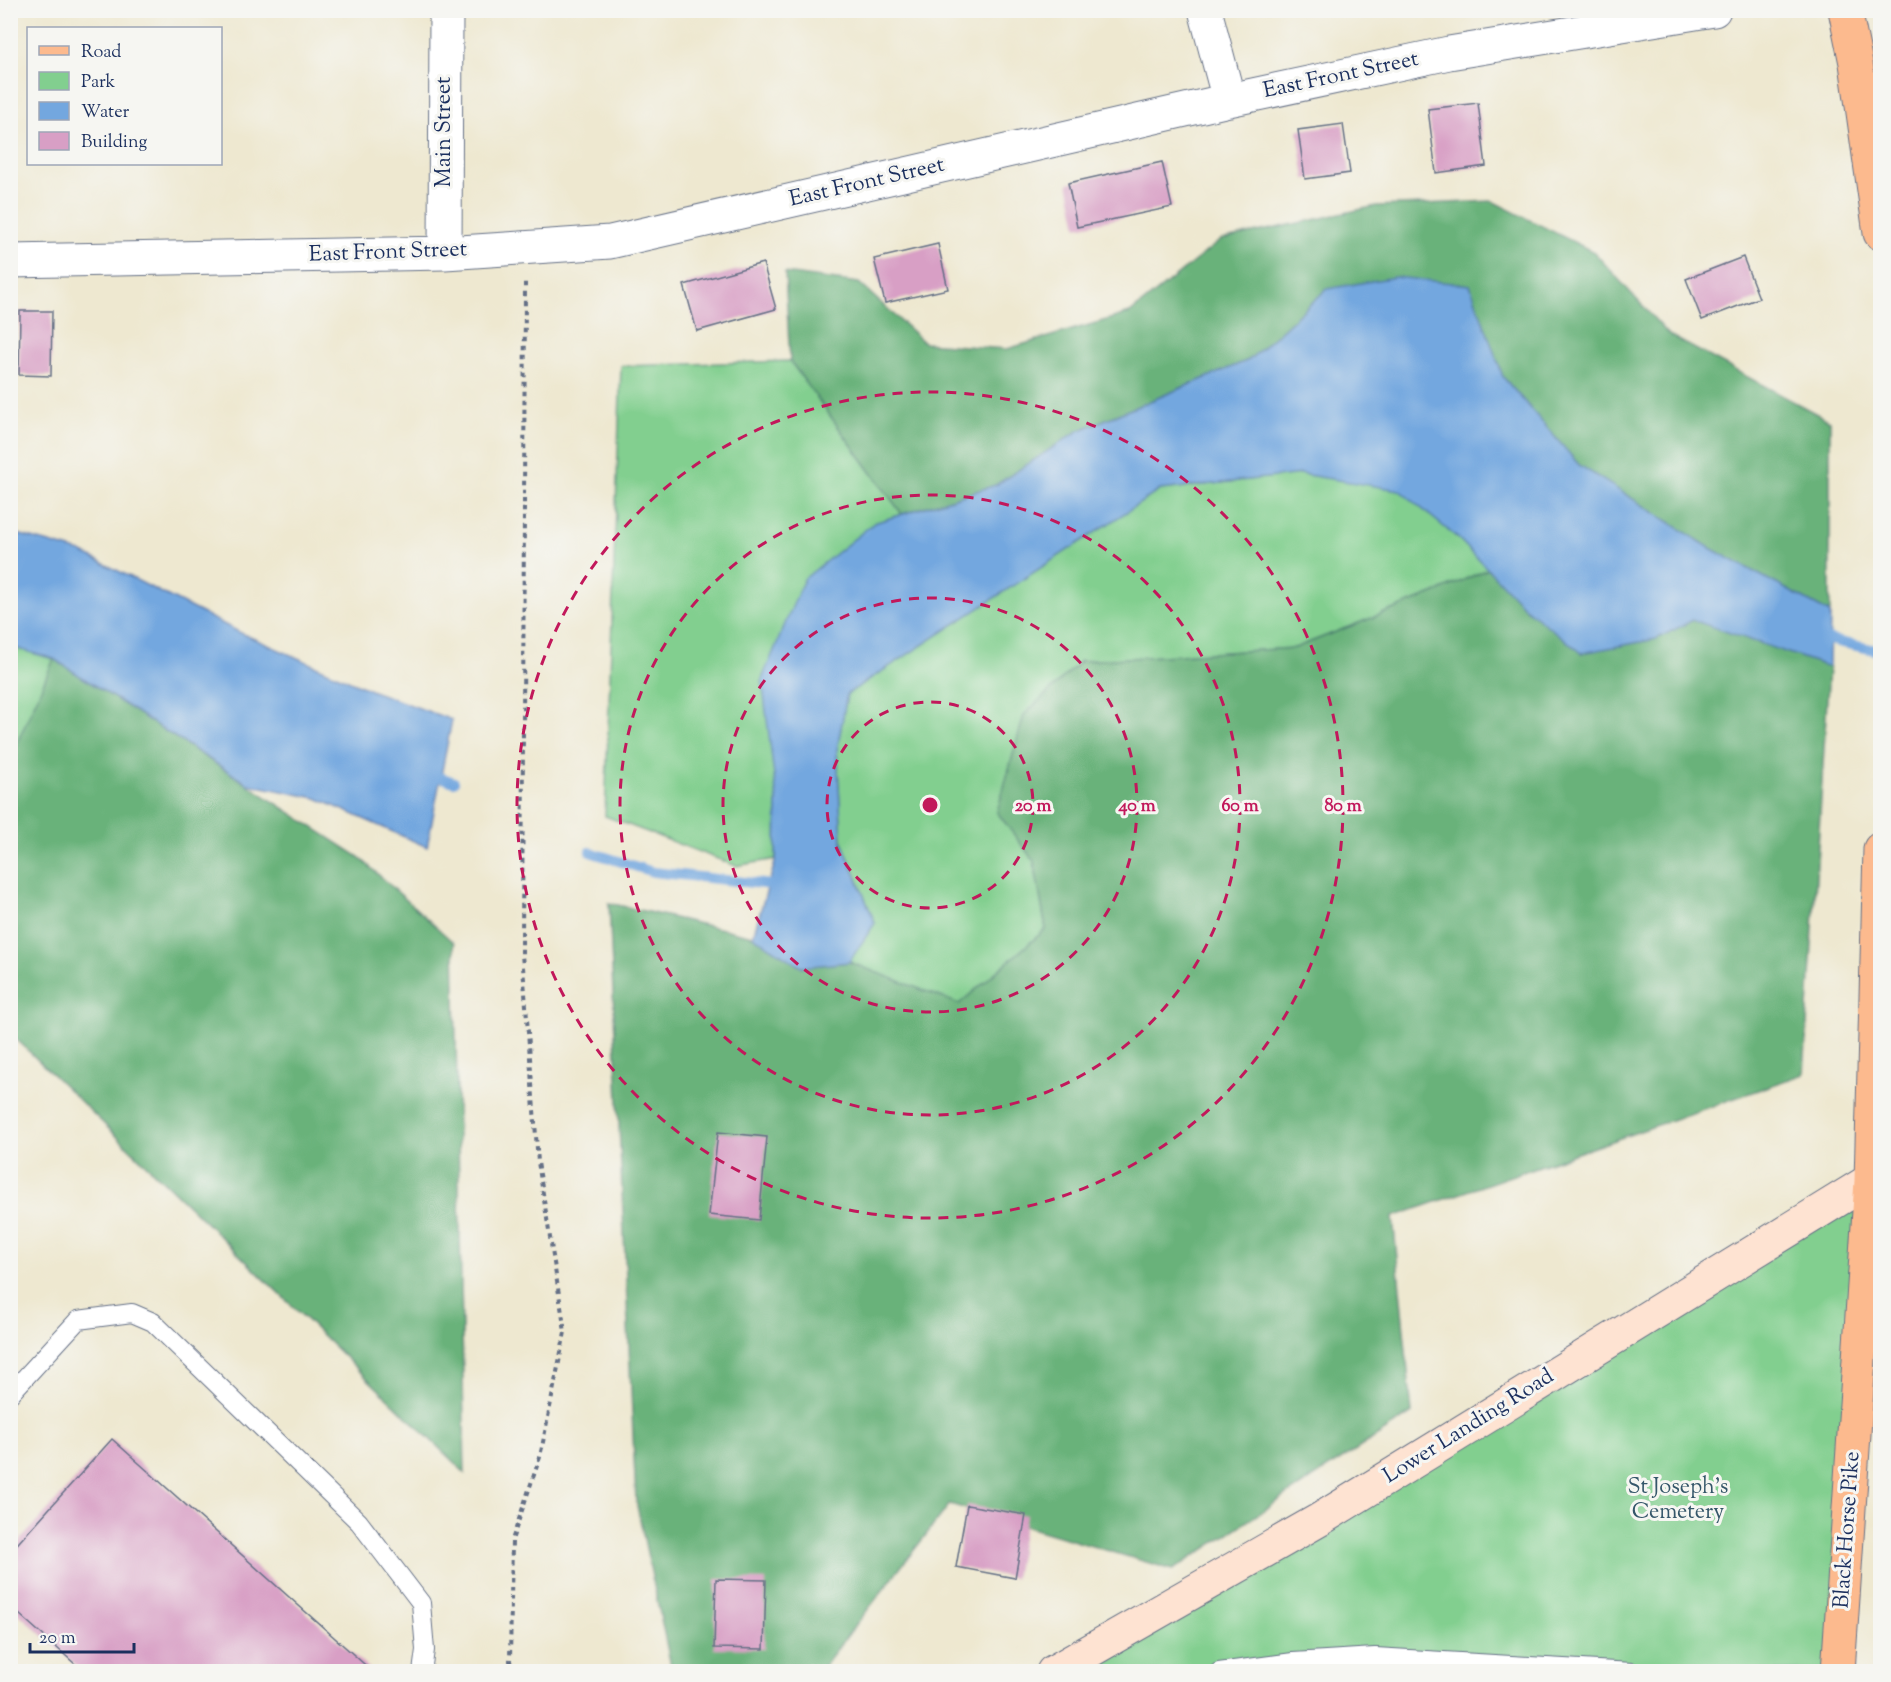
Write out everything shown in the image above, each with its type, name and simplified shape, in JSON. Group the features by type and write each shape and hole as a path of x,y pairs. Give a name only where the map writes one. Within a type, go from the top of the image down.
{"main road":[{"path":"1845,10 1856,63 1881,232"},
{"name":"Black Horse Pike","path":"1838,1671 1876,1177 1881,849"},
{"name":"Lower Landing Road","path":"1053,1671 1318,1520 1876,1177"}],"street":[{"name":"Main Street","path":"445,253 446,10"},
{"path":"1206,10 1229,100"},
{"name":"East Front Street","path":"10,261 445,253 610,242 1229,100 1449,53 1713,10"}],"lane":[{"path":"10,1394 78,1320 132,1313 153,1322 359,1522 421,1603 425,1650 422,1671"},
{"path":"1219,1671 1375,1657 1408,1665 1632,1671"}],"path":[{"path":"513,1671 510,1661 512,1540 540,1457 565,1332 538,1162 522,954 525,248"}],"green space":[{"path":"1492,201 1594,252 1669,335 1830,421 1830,613 1710,548 1579,465 1503,377 1469,285 1327,289 1249,360 1078,431 996,485 902,514 790,361 785,273 859,283 925,343 1007,349 1130,313 1221,240 1376,206"},
{"path":"790,361 902,514 874,523 777,800 776,859 736,866 605,816 621,366"},
{"path":"1301,474 1399,489 1460,540 1488,569 1433,594 1295,648 1081,661 997,811 1034,861 1046,929 959,1004 849,962 875,923 842,842 837,750 847,694 1160,490"},
{"path":"1488,569 1525,608 1582,653 1656,639 1693,620 1829,667 1804,1074 1393,1217 1412,1413 1173,1570 950,1504 823,1667 823,1671 672,1671 636,1501 609,903 753,936 801,967 849,962 959,1004 1046,929 1034,861 997,812 1024,715 1081,661 1295,648 1433,594"},
{"path":"11,647 54,659 11,757"},
{"path":"54,659 359,857 454,943 465,1473 14,1037 11,1039 11,757"},
{"name":"St Joseph's Cemetery","path":"1871,1181 1838,1671 1053,1672"}],"water":[{"path":"1395,277 1470,285 1503,377 1579,465 1710,548 1830,613 1829,667 1693,620 1656,639 1582,653 1525,608 1460,540 1399,490 1301,474 1160,490 847,694 837,750 842,842 875,923 849,962 801,967 753,936 776,859 777,800 762,679 804,579 874,523 996,485 1078,431 1249,360 1327,289"},
{"path":"11,532 81,552 241,633 373,691 452,720 427,847 316,798 248,784 54,659 11,647"}],"building":[{"path":"1478,103 1486,166 1436,173 1428,109"},
{"path":"1343,124 1350,173 1305,179 1298,130"},
{"path":"1162,162 1172,207 1077,227 1068,183"},
{"path":"938,244 948,289 885,303 874,259"},
{"path":"1743,257 1759,298 1702,320 1686,279"},
{"path":"763,263 776,309 697,331 684,285"},
{"path":"20,311 52,311 51,376 19,375"},
{"path":"718,1132 767,1137 759,1220 709,1215"},
{"path":"112,1439 373,1672 84,1672 10,1606 10,1552"},
{"path":"967,1505 1026,1515 1015,1578 956,1567"},
{"path":"716,1579 766,1580 764,1649 714,1648"}],"waterway":[{"path":"1816,637 1880,651"},
{"path":"429,773 454,782"},
{"path":"590,852 653,872 781,886"}]}
